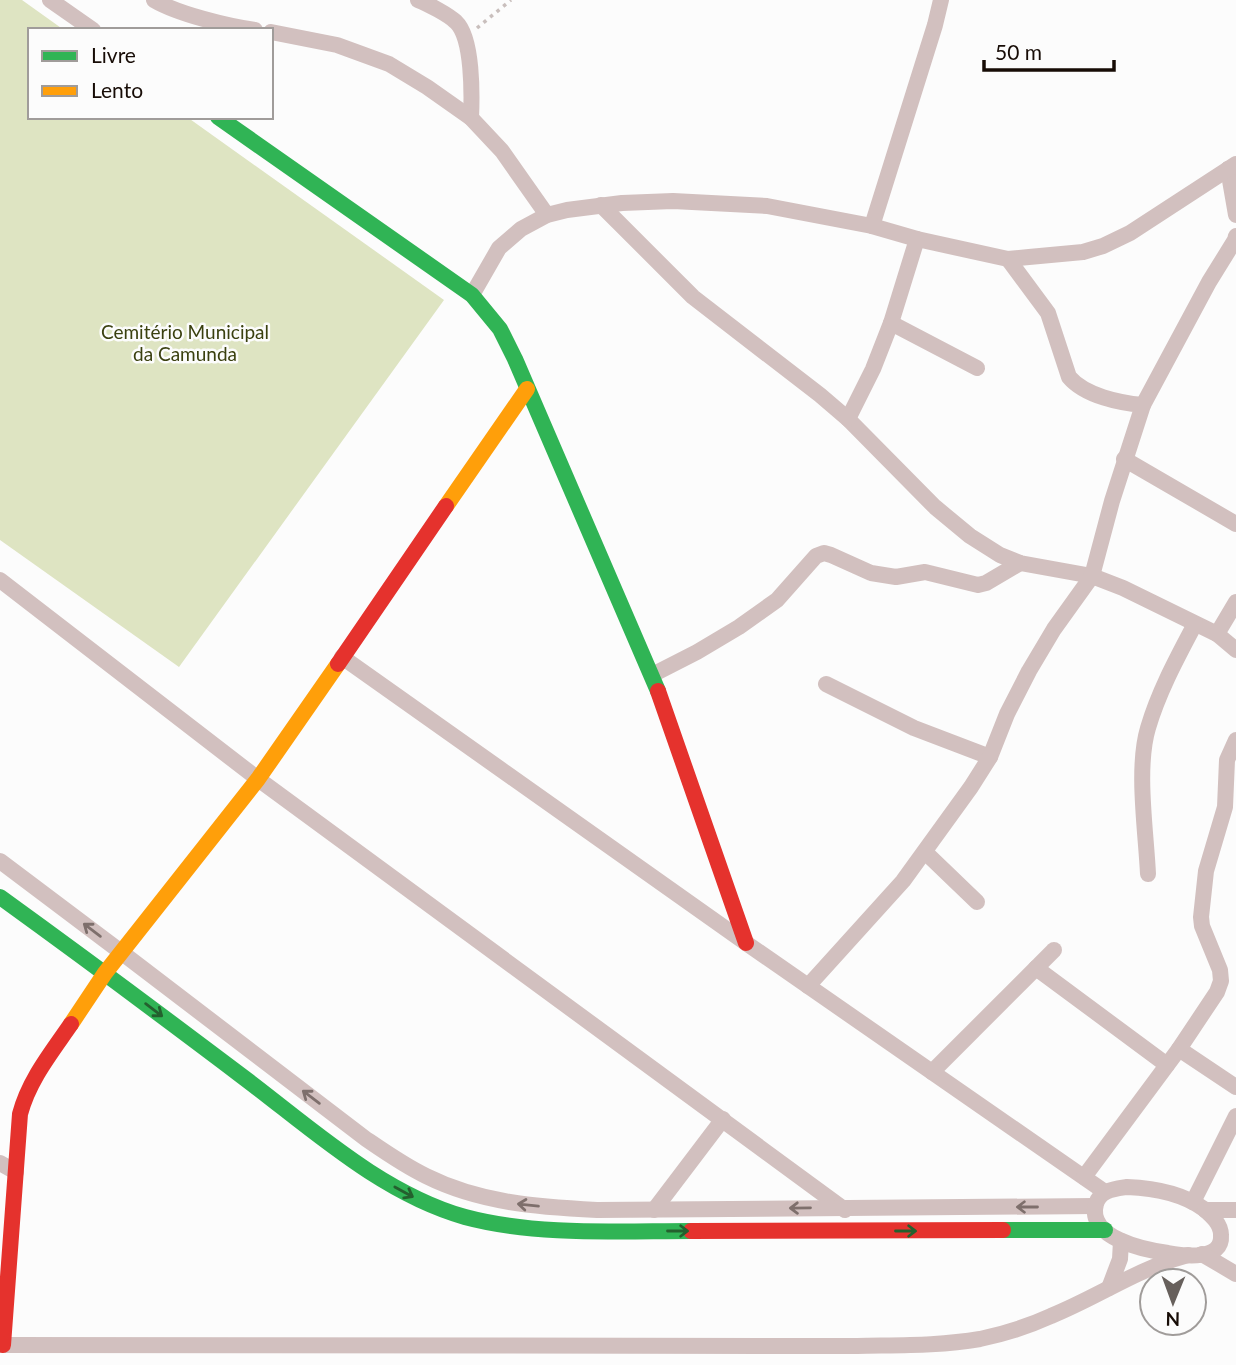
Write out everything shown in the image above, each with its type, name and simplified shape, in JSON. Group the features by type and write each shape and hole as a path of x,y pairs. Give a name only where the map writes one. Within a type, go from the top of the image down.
{"street":[{"path":"50,0 90,28"},
{"path":"154,0 166,7 241,28"},
{"path":"418,0 457,22 465,38 472,92 471,118"},
{"path":"872,226 941,0"},
{"path":"273,32 337,45 389,64 427,87 471,118 502,151 547,215"},
{"path":"221,119 472,295 500,329 652,675 746,943"},
{"path":"472,295 499,248 521,229 547,215 601,205 673,201 767,206 872,226 917,239 1008,258 1083,252 1103,246 1130,233 1232,167 1236,215"},
{"path":"601,205 693,297 810,386 848,419 935,507 970,536 1000,555 1020,563 1092,576 1123,588 1217,635 1236,650"},
{"path":"808,986 890,898 990,757 1007,714 1029,671 1054,629 1092,576 1112,501 1143,405 1236,236"},
{"path":"848,419 873,369 891,323 917,239"},
{"path":"1008,258 1048,313 1069,377 1074,383 1119,403 1143,405"},
{"path":"891,323 977,368"},
{"path":"527,389 258,779 105,973 32,1082 20,1114 2,1345 857,1346 981,1339 1051,1317 1156,1265 1195,1255 1209,1253 1218,1247 1229,1233 1199,1206 1171,1194 1127,1187 1105,1192 1097,1200 1097,1221 1105,1230 1121,1241 1152,1250 1195,1255 1236,1274"},
{"path":"1125,459 1236,524"},
{"path":"652,675 739,627 777,600 808,563 824,553 871,573 896,577 925,572 978,584 986,583 1020,563"},
{"path":"0,580 258,779 843,1207 860,1231"},
{"path":"1217,635 1236,602"},
{"path":"1148,874 1142,768 1147,730 1165,682 1195,624"},
{"path":"342,657 746,943 1105,1192"},
{"path":"826,684 914,727 990,757"},
{"path":"1084,1177 1212,1001 1221,981 1220,970 1201,917 1206,871 1225,807 1227,760 1236,740"},
{"path":"925,852 977,902"},
{"path":"0,861 366,1139 426,1177 484,1198 516,1204 597,1210 1096,1206"},
{"path":"0,897 346,1155 388,1183 442,1210 497,1224 610,1231 1105,1230"},
{"path":"932,1072 1054,950"},
{"path":"1036,968 1167,1065"},
{"path":"1178,1049 1236,1087"},
{"path":"1199,1206 1236,1116"},
{"path":"654,1210 723,1119"},
{"path":"0,1163 16,1172"},
{"path":"1199,1206 1236,1210"},
{"path":"1109,1288 1120,1259 1121,1241"}],"path":[{"path":"465,38 511,0"}],"green space":[{"name":"Cemitério Municipal da Camunda","path":"0,0 22,0 61,28 28,28 28,119 190,119 444,300 179,667 0,540"}],"traffic: fast":[{"path":"221,119 472,295 500,329 658,691"},
{"path":"0,897 350,1159 406,1193 465,1217 520,1227 577,1231 691,1231"},
{"path":"1003,1230 1105,1230"}],"traffic: slow":[{"path":"446,506 527,389"},
{"path":"71,1024 105,973 258,779 338,664"}],"traffic: jam":[{"path":"338,664 446,506"},
{"path":"658,691 746,943"},
{"path":"3,1345 20,1114 35,1078 71,1024"},
{"path":"691,1231 1003,1230"}]}
